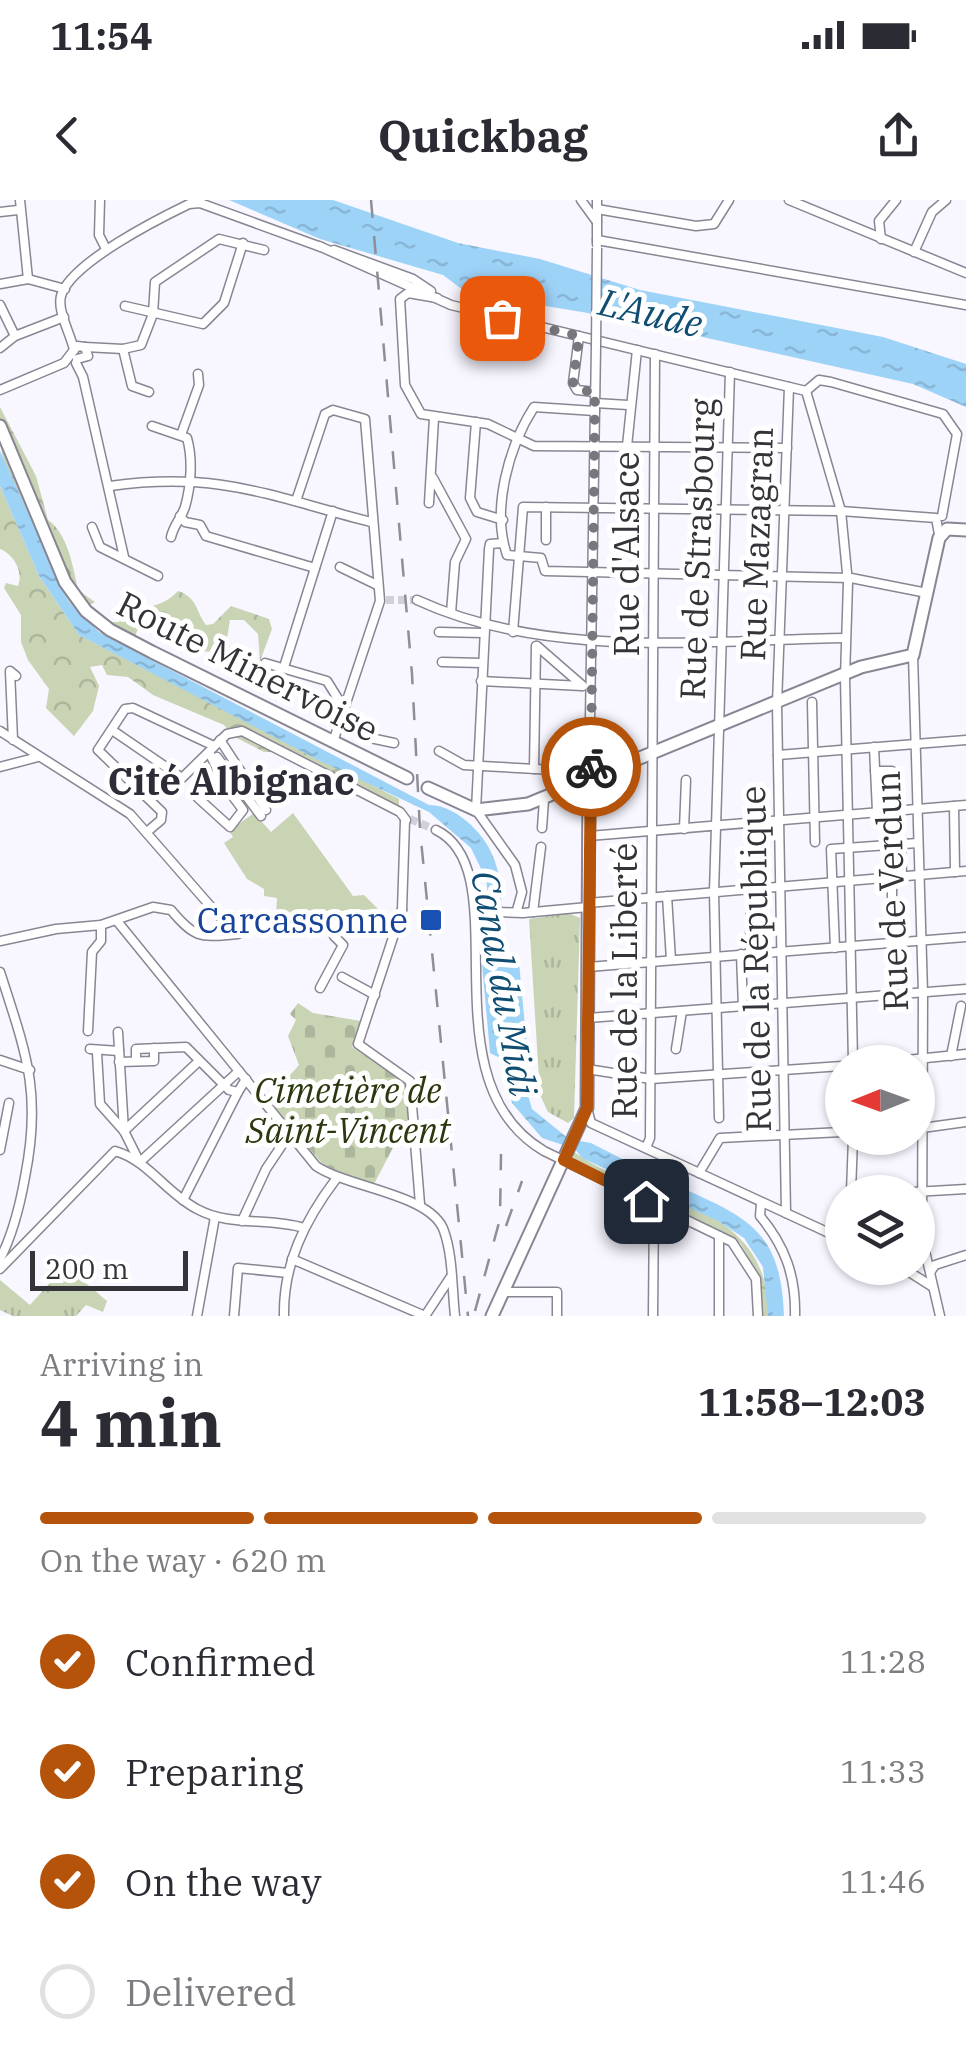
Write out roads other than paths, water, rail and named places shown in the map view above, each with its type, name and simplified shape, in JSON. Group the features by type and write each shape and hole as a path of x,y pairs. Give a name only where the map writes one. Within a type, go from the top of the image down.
{"main road":[{"name":"Route Minervoise","path":"0,426 65,582 86,610 110,630 406,778"},
{"path":"428,788 476,810 544,800 575,788 590,776 720,735 777,704 874,662 914,655 939,538 947,528 963,526"},
{"path":"592,756 606,772"},
{"path":"589,798 606,772"},
{"path":"492,1315 587,1108 590,776"},
{"path":"575,788 589,798"}],"street":[{"path":"100,200 99,235 106,250"},
{"path":"581,200 597,222"},
{"path":"439,751 464,764 590,776 597,204 696,226 714,224 730,200"},
{"path":"790,200 966,273"},
{"path":"881,239 880,221 896,200"},
{"path":"914,252 932,212 946,200"},
{"path":"124,557 80,354 64,318 60,296 106,250 160,218 200,203 318,246 451,305 806,391"},
{"path":"0,212 19,205 28,278"},
{"path":"1,390 97,347 123,349 146,338 153,314 155,282 219,239 264,250"},
{"path":"125,306 197,325 206,322 224,303 243,244"},
{"path":"597,244 966,305"},
{"path":"0,284 28,278 64,289"},
{"path":"438,298 408,294 399,306 405,386 415,408 434,418 476,422 534,446 787,448"},
{"path":"0,305 15,336"},
{"path":"0,348 15,336 64,318"},
{"path":"579,336 573,383 578,390 595,392"},
{"path":"123,349 132,386 149,392"},
{"path":"627,446 628,405 637,350"},
{"name":"Rue d'Alsace","path":"652,754 655,354"},
{"name":"Rue de Strasbourg","path":"719,1118 714,892 730,372"},
{"path":"181,436 199,385 198,374"},
{"path":"806,391 820,380 944,414 956,434 939,517 939,538"},
{"name":"Rue Mazagran","path":"777,704 790,387"},
{"path":"806,391 841,511 847,578 845,677 853,1045"},
{"path":"628,405 534,407 516,436 503,520 507,555 541,558 545,571 847,578 927,592"},
{"path":"296,501 325,414 333,410 365,419 376,585 383,600 333,742"},
{"path":"429,503 434,418"},
{"path":"476,422 472,503 486,518 503,520"},
{"path":"152,426 188,438 191,450 190,479 171,537"},
{"path":"433,478 466,539 455,562 451,613"},
{"path":"110,486 190,479 238,484 371,522"},
{"path":"454,513 472,503"},
{"path":"546,507 546,540"},
{"path":"512,632 523,508 841,511 939,517 963,526"},
{"path":"284,667 333,511"},
{"path":"180,516 184,522 200,525 206,536 315,568"},
{"path":"92,527 100,547 158,576"},
{"path":"503,543 490,544 476,810 519,875 522,899 512,910"},
{"path":"340,568 376,585"},
{"path":"418,600 484,628"},
{"path":"439,632 484,628 528,635 653,640 845,638"},
{"path":"528,635 582,686"},
{"path":"534,769 536,646"},
{"name":"Rue de Verdun","path":"914,655 923,1045"},
{"path":"442,662 482,663"},
{"path":"264,663 328,681 361,736 394,743"},
{"path":"13,740 10,671 16,676"},
{"path":"482,681 592,686"},
{"path":"812,702 814,842"},
{"name":"Rue de la République","path":"777,704 786,1214"},
{"path":"148,831 161,820 162,812 100,754 129,707 214,747 263,813"},
{"path":"112,730 182,778 236,731 347,784 408,820 402,910 359,1047 410,1082 421,1204"},
{"path":"0,731 130,814 219,916 239,930"},
{"path":"778,755 966,740"},
{"path":"214,747 217,775 243,810 230,827 198,798 217,775"},
{"path":"874,747 877,811"},
{"name":"Rue de la Liberté","path":"646,1148 651,1079 652,754"},
{"path":"0,767 38,756"},
{"path":"875,772 892,771 894,810"},
{"path":"684,829 686,780"},
{"path":"542,828 544,800"},
{"path":"589,836 966,805"},
{"path":"954,806 954,872"},
{"path":"436,830 462,851 480,912 473,960 482,1064 502,1116 524,1140 732,1242 750,1264 758,1316"},
{"path":"890,941 901,843"},
{"path":"835,948 831,849 918,843"},
{"path":"533,912 541,847"},
{"path":"480,912 533,912 652,897 780,886 851,885 966,871"},
{"path":"742,1007 751,888"},
{"path":"667,896 670,960"},
{"path":"0,941 101,925 163,907 193,934 334,930 394,920 402,910"},
{"path":"118,921 288,1136 336,1180 421,1204 444,1230 455,1316"},
{"path":"379,922 398,926"},
{"path":"88,1031 92,952 100,941 101,925"},
{"path":"320,988 341,955 343,946 334,930"},
{"path":"588,966 966,937"},
{"path":"0,972 30,1070 34,1128 12,1230 0,1259"},
{"path":"342,976 376,995"},
{"path":"588,1018 966,989"},
{"path":"0,1006 11,1008"},
{"path":"951,1056 961,1006"},
{"path":"676,1050 682,1011"},
{"path":"118,1032 124,1131"},
{"path":"119,1062 136,1062 136,1049 186,1047 222,1086 238,1092"},
{"path":"118,1051 93,1051 100,1104 124,1131 139,1160 183,1200 215,1217 304,1228"},
{"path":"935,1058 966,1054"},
{"path":"0,1060 30,1070"},
{"path":"124,1131 199,1062"},
{"path":"587,1068 651,1079 825,1067"},
{"path":"139,1160 222,1086 243,1075"},
{"path":"183,1200 243,1075"},
{"path":"0,1150 9,1103"},
{"path":"587,1108 591,1123"},
{"path":"935,1126 966,1122"},
{"path":"591,1123 825,1231"},
{"path":"576,1132 591,1123"},
{"path":"699,1173 720,1138 825,1133"},
{"path":"242,1222 266,1169 288,1136"},
{"path":"0,1269 111,1152 139,1160"},
{"path":"284,1316 292,1259 304,1228 336,1180"},
{"path":"935,1191 966,1189"},
{"path":"761,1203 760,1216 775,1234 789,1264 795,1316"},
{"path":"653,1316 654,1206"},
{"path":"197,1316 215,1217"},
{"path":"12,1230 21,1246"},
{"path":"0,1248 12,1230"},
{"path":"719,1236 719,1316"},
{"path":"935,1258 966,1254"},
{"path":"935,1268 950,1258"},
{"path":"292,1259 425,1316 451,1278"},
{"path":"234,1316 238,1268 288,1273"},
{"name":"Rue de Verdun","path":"933,1287 940,1316"},
{"path":"503,1292 557,1292 557,1316"}],"water":[{"name":"L'Aude","path":"229,200 333,200 458,243 540,259 640,290 883,337 966,364 966,407 913,384 618,318 467,293 443,275 320,239"},
{"name":"Canal du Midi","path":"0,451 68,601 100,633 429,805 452,811 471,825 492,854 497,869 503,950 519,962 527,1048 518,1060 532,1109 569,1139 591,1143 744,1221 769,1248 777,1266 784,1316 768,1316 763,1267 744,1238 718,1221 582,1158 575,1149 542,1138 512,1103 502,1059 490,1053 482,964 498,951 494,907 489,903 486,879 471,848 429,812 316,759 79,635 39,576 0,486"}],"tunnel":[{"path":"386,600 417,600"},
{"path":"410,819 436,830"}],"railway":[{"path":"371,200 412,674 420,830 468,1316"},
{"path":"475,1311 500,1219 501,1154"},
{"path":"506,1226 522,1181"}],"place":[{"name":"Carcassonne","path":"431,920"}],"district":[{"name":"Cité Albignac","path":"231,780"}],"park label":[{"name":"Cimetière de Saint-Vincent","path":"348,1110"}]}
